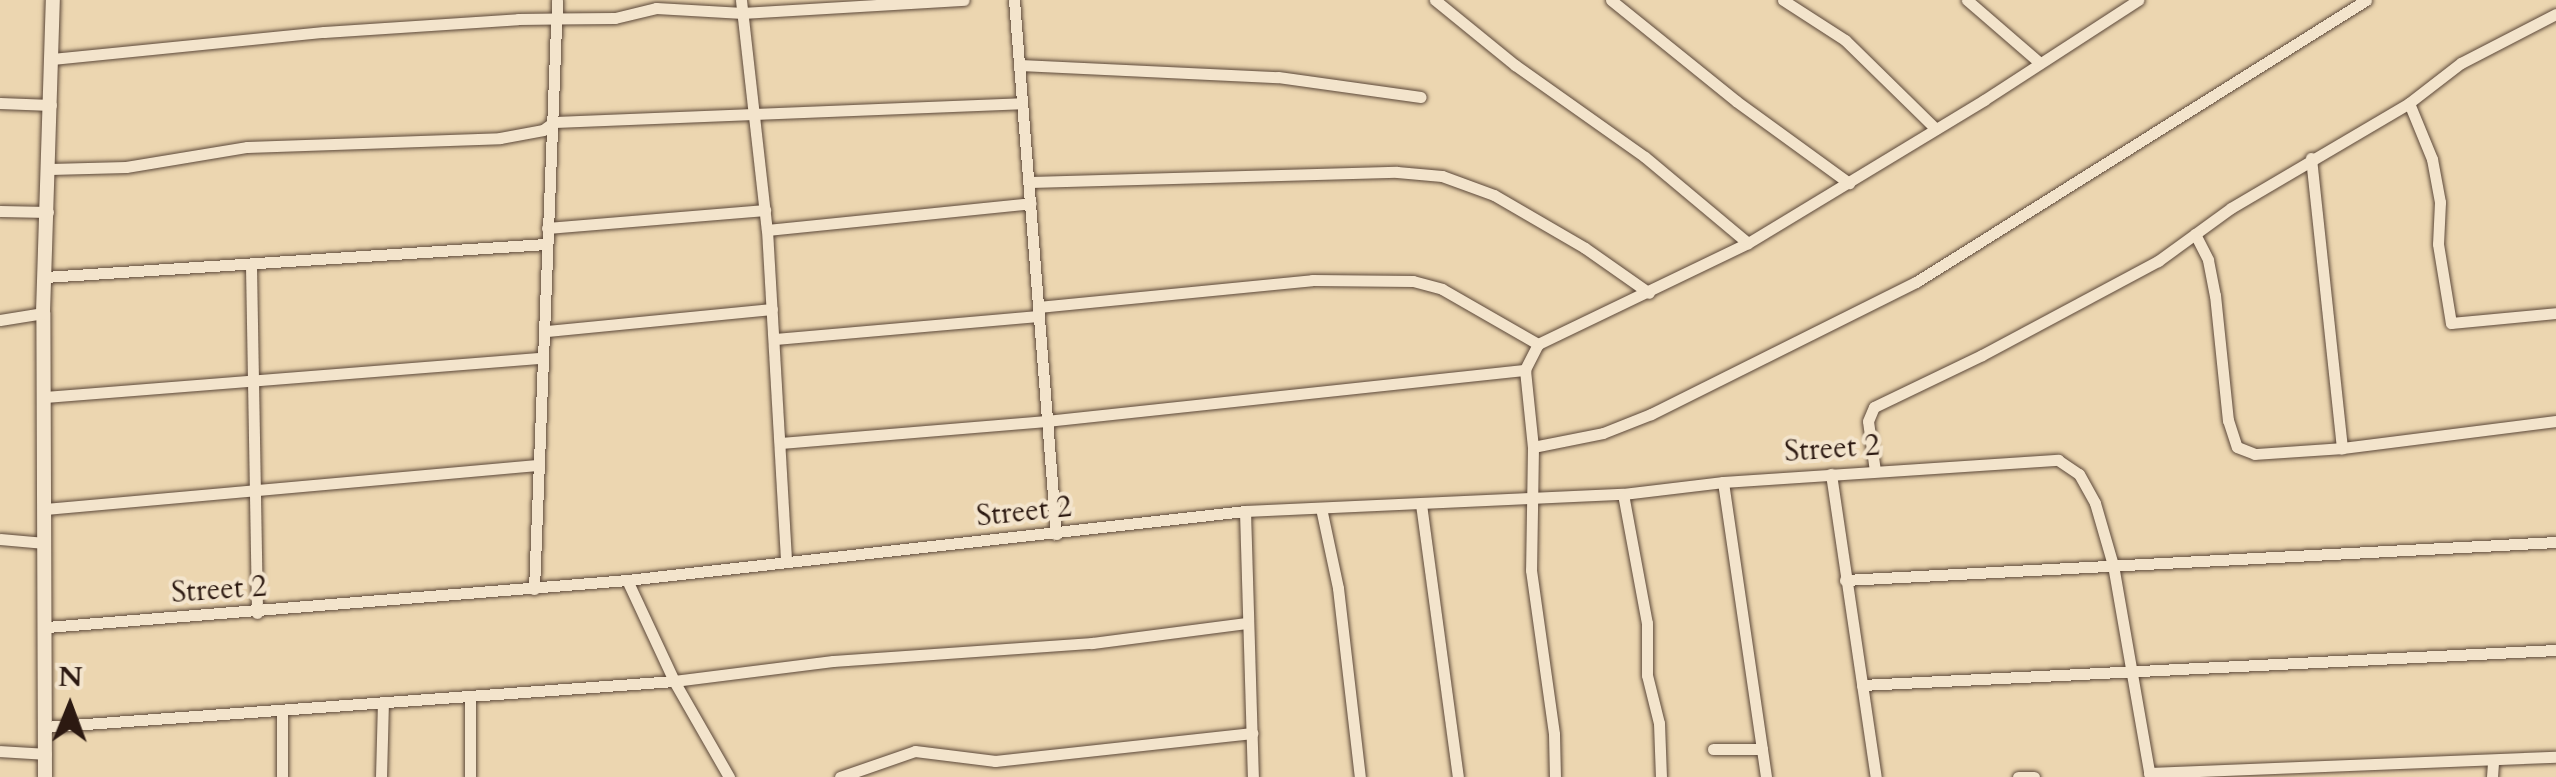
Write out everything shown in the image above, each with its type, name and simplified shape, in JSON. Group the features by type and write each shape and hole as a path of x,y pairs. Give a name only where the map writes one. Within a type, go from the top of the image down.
{"street":[{"path":"45,777 43,314 53,0"},
{"path":"534,589 557,0"},
{"path":"52,59 324,32 615,18 656,8 964,0"},
{"path":"1014,0 1056,534"},
{"path":"1435,0 1515,65 1645,157 1748,243"},
{"path":"1611,0 1736,101 1849,183"},
{"path":"1783,0 1845,40 1936,129"},
{"path":"1967,0 2040,64"},
{"path":"1555,777 1554,734 1531,570 1533,447 1525,370 1538,344 1650,294 1748,243 2138,0"},
{"path":"1533,447 1603,433 1651,414 1916,282 2366,0"},
{"path":"742,7 767,230 786,560"},
{"path":"1875,471 1868,421 1874,407 1982,356 2158,261 2311,158 2409,103 2461,63 2556,14"},
{"path":"1020,65 1278,77 1422,98"},
{"path":"0,103 51,105"},
{"path":"2409,103 2432,159 2440,202 2438,244 2451,323 2556,314"},
{"path":"50,168 126,167 247,146 500,138 543,130 554,122 1022,104"},
{"path":"2311,158 2342,448"},
{"path":"1030,182 1366,172 1442,176 1494,195 1585,248 1650,294"},
{"path":"767,230 1031,203"},
{"path":"0,210 48,212"},
{"path":"547,228 765,210"},
{"path":"2195,234 2208,260 2215,295 2228,420 2237,447 2255,454 2342,448 2556,421"},
{"path":"44,277 546,244"},
{"path":"250,266 257,613"},
{"path":"775,339 1292,281 1413,282 1442,288 1538,344"},
{"path":"547,331 772,309"},
{"path":"0,320 43,314"},
{"path":"44,397 542,358"},
{"path":"780,442 1046,421 1525,370"},
{"name":"Street 2","path":"46,627 534,589 1245,511 1623,494 1723,482 2058,460 2071,466 2095,504 2113,566"},
{"path":"45,509 537,465"},
{"path":"1831,474 1876,777"},
{"path":"1723,482 1766,777"},
{"path":"1623,494 1648,623 1647,675 1659,723 1661,777"},
{"path":"1420,504 1458,777"},
{"path":"1322,508 1338,588 1360,777"},
{"path":"1245,511 1245,623 1253,777"},
{"path":"0,539 45,543"},
{"path":"1845,580 2556,542"},
{"path":"2113,566 2149,775 2367,771 2556,758"},
{"path":"626,580 674,681 729,777"},
{"path":"45,728 674,681 833,661 1092,643 1245,623"},
{"path":"1862,685 2132,668 2451,658 2556,650"},
{"path":"470,697 470,777"},
{"path":"381,777 383,703"},
{"path":"282,711 282,777"},
{"path":"840,777 916,751 982,761 1013,760 1252,733"},
{"path":"1713,748 1762,748"},
{"path":"0,750 46,754"},
{"path":"2492,777 2493,761"},
{"path":"2018,777 2034,777"}]}
